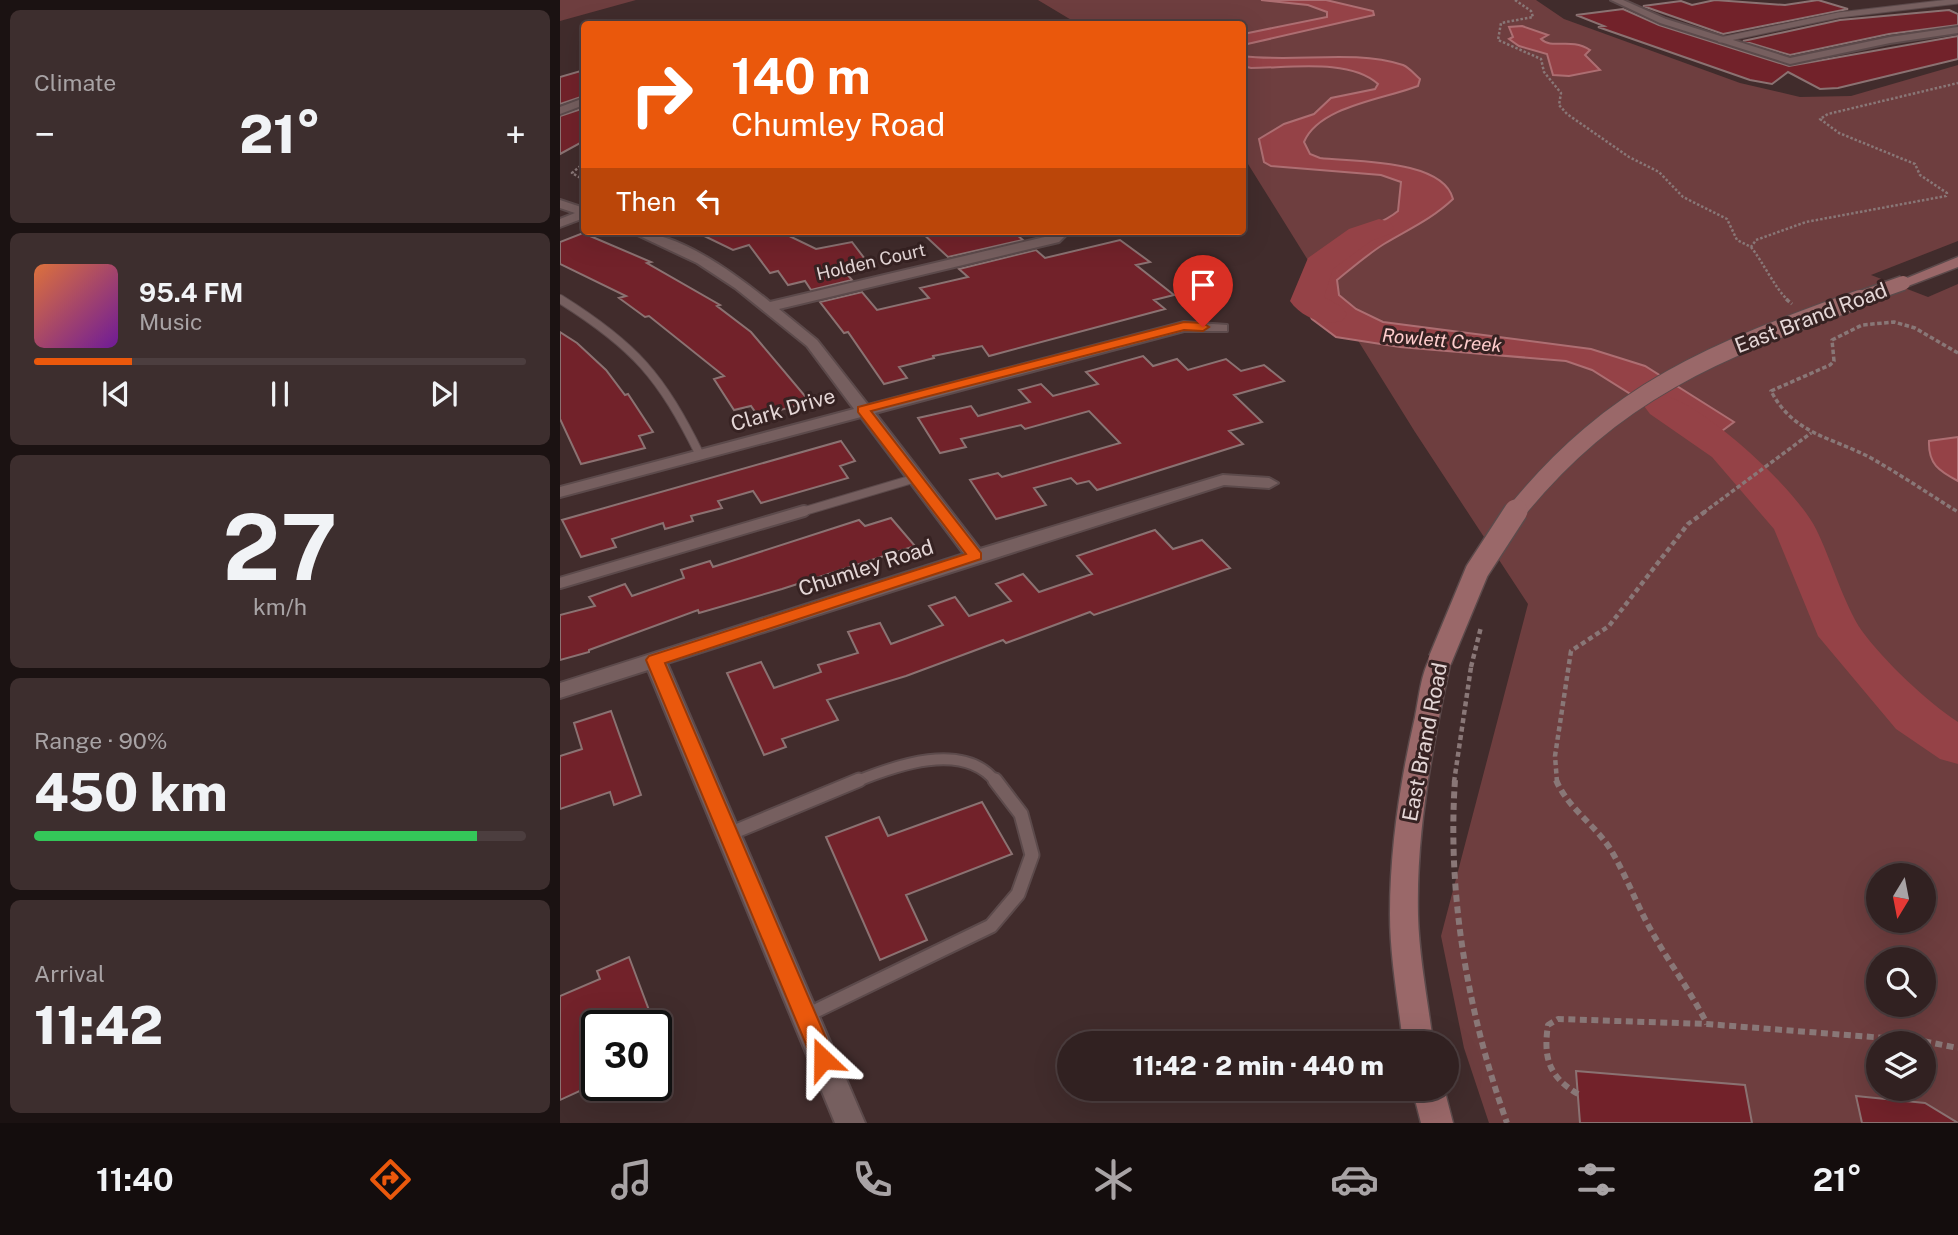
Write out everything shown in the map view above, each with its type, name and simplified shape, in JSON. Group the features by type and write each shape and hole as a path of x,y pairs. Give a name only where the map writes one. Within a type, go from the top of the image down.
{"main road":[{"name":"East Brand Road","path":"1417,1031 1404,916 1407,829 1424,726 1440,660 1478,569 1537,486 1582,442 1651,389 1719,354 1958,262"},
{"path":"1432,1101 1437,1123"}],"street":[{"path":"1615,0 1634,10 1777,60 1801,60 1890,40 1958,30"},
{"path":"560,111 581,102"},
{"path":"560,204 581,212"},
{"path":"560,223 581,214"},
{"path":"645,235 702,260 768,307 812,344 976,556"},
{"name":"Holden Court","path":"768,307 1054,239 1058,235"},
{"name":"Clark Drive","path":"560,492 1184,326 1222,328"},
{"name":"Chumley Road","path":"560,691 976,556 1223,480 1269,483"},
{"path":"655,660 850,1123"}],"lane":[{"path":"1720,40 1839,15 1958,1"},
{"path":"560,299 610,333 655,377 673,400 700,455"},
{"path":"560,583 916,478"},
{"path":"728,834 887,769 926,760 960,762 990,774 1021,814 1032,855 1018,894 991,926 805,1016"}],"path":[{"path":"1516,0 1531,11 1533,17 1501,23 1498,40 1541,59 1544,72 1561,93 1559,105 1567,114 1629,157 1659,172 1684,197 1727,219 1737,240 1751,247 1770,272 1779,293 1802,308"},
{"path":"1751,247 1756,240 1806,222 1946,196 1947,193 1942,187 1920,175 1915,164 1894,152 1841,133 1820,119 1828,114 1958,83"},
{"path":"581,165 573,169 572,173 581,178"},
{"path":"1958,353 1934,343 1913,327 1881,320 1858,327 1832,340 1834,361 1830,365 1778,386 1772,391 1780,408 1811,433 1869,457 1958,512"},
{"path":"1847,324 1858,327"},
{"path":"1707,1024 1691,992 1652,932 1622,867 1601,835 1567,803 1556,780 1555,756 1571,651 1609,626 1688,524 1811,433"},
{"path":"1484,618 1471,667 1459,733 1454,787 1455,863 1476,1015 1490,1079 1507,1123"},
{"path":"1578,1094 1558,1084 1547,1065 1545,1045 1548,1025 1558,1019 1707,1024 1923,1041 1958,1048"}],"shaded area":[{"path":"560,0 636,0 560,21"},
{"path":"1038,0 1536,0 1564,19 1740,83 1800,97 1851,96 1958,65 1958,241 1871,275 1928,297 1958,284 1958,1123 1489,1123 1464,1048 1441,936 1528,604 1415,432 1246,161 1246,21 1073,21"}],"water":[{"path":"1261,0 1326,0 1373,11 1374,15 1246,44 1246,33 1327,17 1327,12 1308,5"},
{"path":"1522,26 1548,35 1541,39 1550,44 1583,46 1590,50 1585,55 1600,70 1569,76 1553,75 1547,54 1519,46 1509,39 1513,37 1509,27"},
{"path":"1246,56 1364,58 1406,66 1420,79 1418,86 1338,112 1312,130 1304,142 1310,154 1320,158 1395,165 1433,176 1446,186 1453,199 1429,218 1378,248 1337,280 1339,295 1356,309 1383,322 1591,349 1645,366 1734,422 1707,442 1592,370 1566,361 1400,347 1336,337 1312,319 1300,299 1303,291 1320,266 1341,243 1398,211 1401,182 1381,175 1271,166 1264,162 1259,139 1284,124 1314,114 1331,98 1375,89 1378,84 1366,76 1335,68 1246,67"},
{"path":"1958,437 1958,481 1936,466 1930,456 1929,441"}],"building":[{"path":"1715,0 1785,5 1818,0 1848,9 1723,34 1643,6 1681,1 1692,5"},
{"path":"1623,9 1659,25 1789,66 1958,36 1958,59 1838,88 1820,89 1788,72 1772,84 1750,80 1598,27 1604,26 1576,15"},
{"path":"1949,10 1958,14 1958,25 1889,34 1790,55 1743,41 1840,20"},
{"path":"581,71 581,97 560,104 560,77"},
{"path":"581,109 581,143 560,154 560,116"},
{"path":"581,234 588,235 651,262 647,263 720,305 717,306 751,332 810,402 758,416 751,406 734,410 714,379 724,376 649,316 645,317 619,298 626,296 560,264 560,242"},
{"path":"702,235 787,235 816,249 852,242 871,267 845,272 852,280 811,290 805,281 788,285 778,271 770,273 749,245 733,250"},
{"path":"924,235 1017,235 1023,240 948,257"},
{"path":"1120,240 1150,262 1136,265 1174,295 1154,300 1165,309 989,356 982,346 933,356 934,358 899,367 907,378 884,384 848,332 844,333 820,302 862,292 877,310 929,298 920,288 968,277 959,269 1036,250 1045,258"},
{"path":"560,332 577,343 606,370 625,395 628,394 653,432 639,436 645,448 581,464 560,419"},
{"path":"1143,356 1153,366 1177,359 1188,370 1226,359 1241,371 1264,365 1284,381 1234,395 1262,422 1229,431 1243,444 1097,490 1089,481 1077,484 1071,478 1034,488 1046,505 996,519 970,480 998,473 1002,477 1120,443 1089,411 1025,429 1021,425 961,439 966,447 940,453 918,418 971,406 978,416 1030,402 1019,390 1041,384 1053,396 1098,384 1086,372"},
{"path":"841,441 855,461 840,466 848,478 761,503 753,491 718,501 722,508 691,516 693,521 665,529 663,523 612,539 616,547 581,557 562,520"},
{"path":"891,518 915,546 782,589 699,613 698,610 589,652 560,660 560,615 595,606 589,597 625,584 632,596 684,578 681,570 710,561 713,567 859,520 865,526"},
{"path":"1155,530 1173,549 1202,540 1230,568 1094,615 1090,612 1006,643 1003,640 906,676 827,700 838,720 782,739 786,747 764,755 727,673 761,662 774,688 821,672 818,665 858,653 848,632 880,623 891,644 943,625 929,606 955,597 969,616 1011,601 996,584 1023,574 1039,592 1092,574 1077,556"},
{"path":"611,711 641,795 614,805 610,792 560,809 560,756 582,749 574,723"},
{"path":"982,802 1012,854 906,895 927,940 880,960 826,837 879,817 888,836"},
{"path":"629,957 649,1010 581,1010 581,1090 560,1100 560,996 600,979 597,971"},
{"path":"1576,1071 1745,1085 1752,1123 1580,1123"},
{"path":"1856,1096 1866,1097 1866,1101 1925,1103 1958,1123 1862,1123"}],"waterway":[{"name":"Rowlett Creek","path":"1330,314 1306,301 1319,265 1360,235 1379,228"},
{"name":"Rowlett Creek","path":"1663,406 1726,449 1794,526 1841,636 1914,717 1958,746"}],"route":[{"path":"823,1059 655,660 976,556 863,410 1184,326 1203,327"}]}
